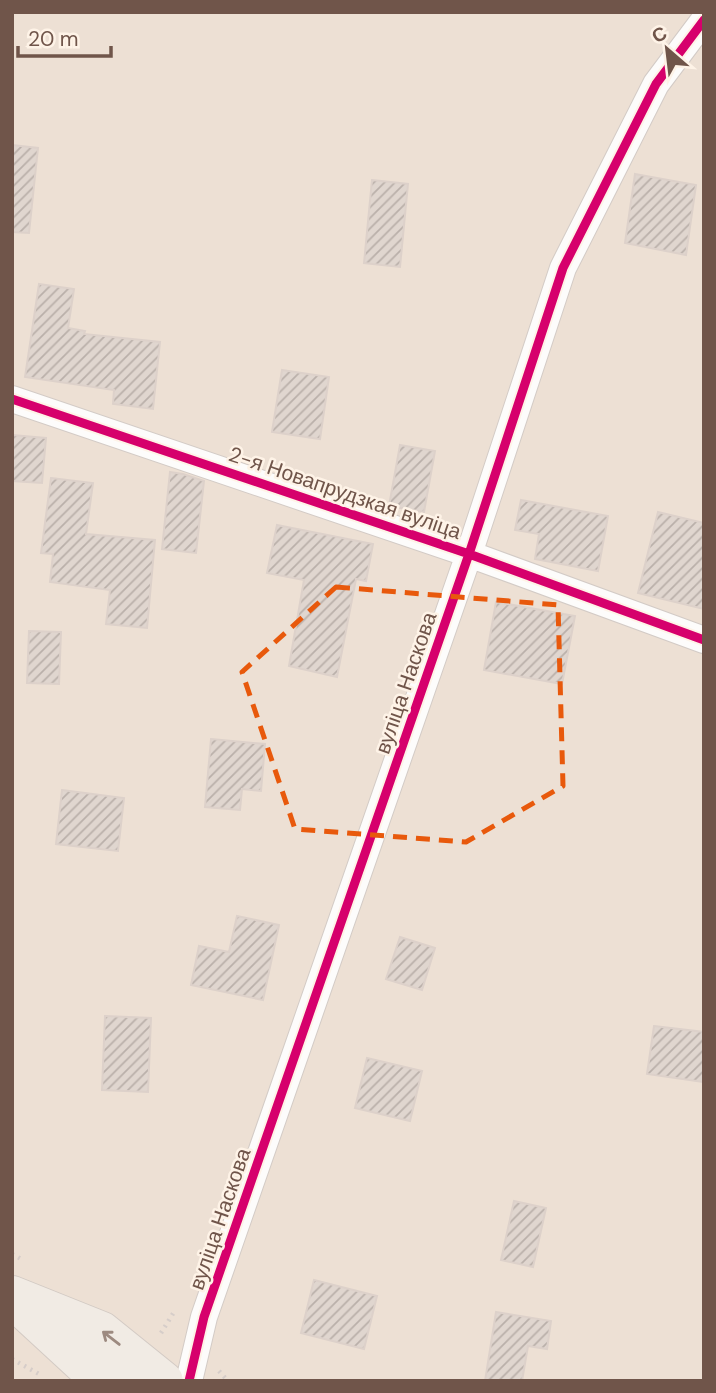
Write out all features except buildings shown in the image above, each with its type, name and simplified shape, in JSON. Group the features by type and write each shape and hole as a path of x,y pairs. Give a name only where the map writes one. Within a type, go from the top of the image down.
{"main road":[{"path":"12,1298 86,1367 130,1381"},
{"path":"12,1298 102,1331 164,1381"}],"street":[{"name":"вуліца Наскова","path":"189,1381 204,1317 469,554 564,268 656,84 704,20"},
{"name":"2-я Новапрудзкая вуліца","path":"12,399 469,554 704,640"}],"path":[{"path":"12,1359 43,1375"}],"highlighted area":[{"path":"336,587 558,605 563,786 466,842 295,829 242,672"}],"shaded area":[{"path":"12,12 704,12 704,1381 12,1381"}],"cycle path":[{"path":"189,1381 204,1317 469,554 563,268 656,84 704,20"},
{"path":"12,399 469,554 704,640"}]}
